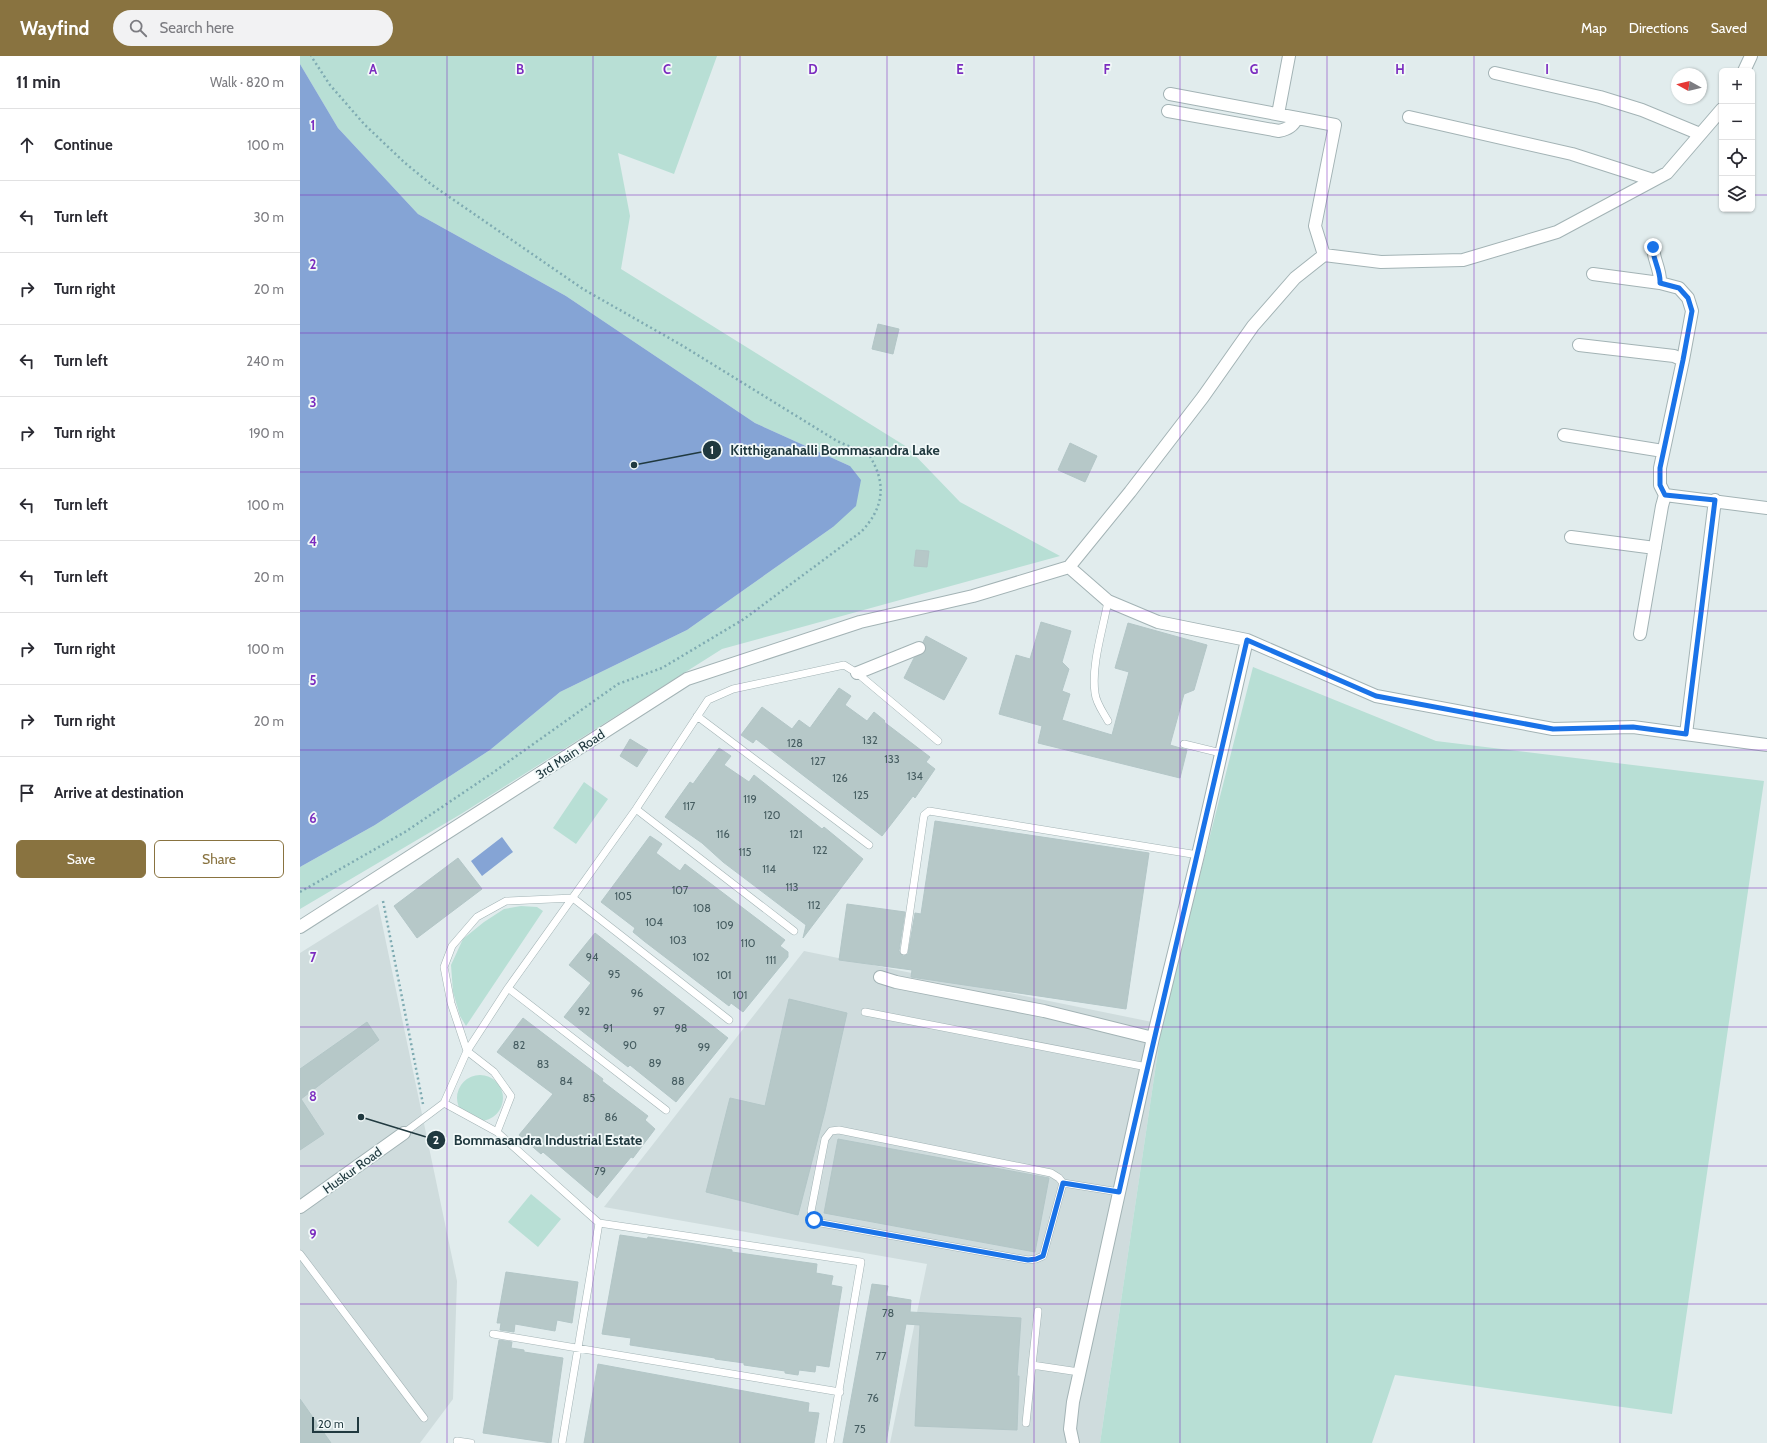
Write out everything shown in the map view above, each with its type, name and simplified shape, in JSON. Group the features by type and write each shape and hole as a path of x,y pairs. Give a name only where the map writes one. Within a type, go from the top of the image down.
{"street":[{"path":"1278,114 1289,56"},
{"path":"1745,68 1751,56"},
{"path":"1495,74 1600,97 1642,110 1700,134"},
{"path":"1170,94 1335,125 1316,226 1324,256"},
{"path":"1168,111 1279,131 1287,129 1297,118"},
{"path":"1719,113 1667,173 1557,232 1463,260 1381,262 1324,256 1295,278 1253,326 1203,397 1130,492 1069,567 1108,602 1158,622 1247,640 1376,696 1553,729 1633,727 1767,745"},
{"path":"1409,117 1572,154 1653,180"},
{"path":"1653,247 1653,255 1661,278 1660,283"},
{"path":"1594,274 1660,283 1679,288 1688,298 1692,311 1660,468 1660,485 1665,495 1640,634"},
{"path":"1579,345 1674,356 1683,360"},
{"path":"1564,435 1663,451"},
{"path":"1665,495 1715,500 1767,508"},
{"path":"1686,734 1715,500"},
{"path":"1570,537 1655,548"},
{"name":"3rd Main Road","path":"300,927 687,679 860,622 973,596 1069,567"},
{"path":"1073,1443 1070,1429 1073,1402 1153,1038 1198,855 1247,640"},
{"path":"857,673 919,648"},
{"path":"880,977 896,982 1044,1011 1153,1038"},
{"name":"Huskur Road","path":"300,1207 404,1133"}],"lane":[{"path":"1108,602 1095,667 1095,694 1108,721"},
{"path":"404,1133 444,1103 467,1051 508,988 636,809 708,700 733,689 844,665 857,673 938,741"},
{"path":"697,716 869,844"},
{"path":"1184,744 1221,754"},
{"path":"636,809 794,931"},
{"path":"904,950 924,815 929,811 1198,855"},
{"path":"497,1132 511,1096 494,1072 467,1051 451,1003 444,967 452,946 477,917 506,901 573,898 729,1020"},
{"path":"508,988 666,1110"},
{"path":"865,1012 1147,1067"},
{"path":"444,1103 497,1132 599,1223 861,1262 840,1392 830,1443"},
{"path":"1063,1183 1043,1256 1032,1260 821,1223 814,1220 811,1211 824,1139 831,1131 839,1130 1051,1173 1059,1178 1063,1183 1119,1192"},
{"path":"562,1443 599,1223"},
{"path":"300,1254 424,1418"},
{"path":"1026,1422 1038,1312"},
{"path":"493,1334 840,1392"},
{"path":"1032,1365 1080,1372"},
{"path":"458,1441 471,1443"}],"path":[{"path":"300,892 405,832 491,774 618,684 662,668 744,618 862,532 869,525 881,496 881,486 875,465 869,455 837,441 683,346 583,289 432,185 405,163 364,124 330,85 311,56"},
{"path":"383,901 426,1116"}],"shaded area":[{"path":"378,904 457,1281 453,1399 420,1443 300,1443 300,953"},
{"path":"804,951 1162,1024 1100,1443 890,1443 927,1264 604,1207"}],"green space":[{"path":"300,56 717,56 674,174 618,153 630,216 621,269 907,447 960,502 1060,556 722,649 461,814 300,909 300,867 375,825 490,750 560,692 687,630 833,527 850,466 755,423 566,296 418,214 338,128 300,64"},
{"path":"1253,667 1436,741 1764,781 1672,1414 1395,1375 1372,1443 1100,1443 1162,1024"},
{"path":"584,782 608,799 576,844 553,828"},
{"path":"521,906 537,907 543,911 466,1026 460,1016 453,992 451,965 463,939 484,922 504,909"},
{"path":"480,1075 493,1079 499,1085 503,1098 499,1111 493,1117 480,1121 467,1117 461,1111 457,1098 461,1085 467,1079"},
{"path":"531,1194 561,1219 538,1247 508,1222"}],"water":[{"path":"300,64 338,128 418,214 566,296 755,423 850,466 861,480 856,506 833,527 687,630 560,692 490,750 375,825 300,867"},
{"path":"502,837 513,852 482,876 471,861"}],"building":[{"path":"878,324 899,329 893,354 872,349"},
{"path":"1070,443 1097,456 1085,482 1058,470"},
{"path":"916,550 929,551 927,567 914,566"},
{"path":"1041,622 1071,631 1062,662 1069,669 1062,691 1070,694 1062,720 1112,735 1129,672 1115,668 1128,623 1207,645 1194,690 1184,694 1170,745 1187,750 1180,778 1038,743 1042,726 999,714 1016,655 1030,659"},
{"path":"926,636 967,658 944,700 904,678 914,658 925,652 926,646 923,642"},
{"path":"839,688 851,696 845,705 867,721 874,712 885,721 884,722 930,757 926,762 935,769 915,798 913,796 882,836 756,739 753,743 741,735 762,707 792,729 799,720 810,728"},
{"path":"630,739 648,750 637,767 620,756"},
{"path":"719,748 731,756 724,765 749,782 754,775 822,829 824,827 863,859 803,938 806,925 723,862 702,843 665,817 690,782 693,784"},
{"path":"935,821 1149,853 1126,1009 911,977 912,970 839,960 847,904 905,912 899,951 903,956 908,954 915,913 921,914"},
{"path":"650,836 662,844 656,853 680,871 685,864 785,940 780,946 788,952 788,957 743,1012 731,1003 729,1006 644,941 633,932 635,928 601,902"},
{"path":"458,858 482,889 417,938 394,906"},
{"path":"595,933 728,1038 676,1102 630,1065 628,1067 564,1017 591,983 569,965"},
{"path":"789,999 847,1013 825,1111 798,1215 706,1192 730,1098 765,1106"},
{"path":"523,1018 603,1079 602,1081 648,1116 645,1120 655,1129 633,1158 631,1157 597,1198 543,1152 541,1154 519,1135 553,1094 497,1052"},
{"path":"367,1022 379,1040 301,1099 324,1134 300,1150 300,1069"},
{"path":"838,1139 1049,1178 1035,1252 824,1213"},
{"path":"620,1235 647,1239 648,1237 689,1243 732,1250 732,1252 817,1264 816,1273 833,1276 831,1285 842,1287 829,1367 816,1365 815,1372 799,1370 798,1375 785,1373 785,1371 744,1365 744,1363 630,1345 631,1338 602,1334"},
{"path":"506,1272 578,1282 572,1323 557,1320 555,1331 515,1324 514,1332 500,1330 501,1323 497,1323"},
{"path":"872,1284 888,1286 886,1296 911,1300 910,1312 1021,1318 1017,1376 1019,1376 1017,1430 915,1426 920,1325 906,1324 886,1443 843,1443"},
{"path":"499,1340 512,1342 511,1348 524,1350 524,1352 563,1358 551,1443 483,1433"},
{"path":"598,1364 809,1403 808,1412 819,1413 814,1443 584,1443"},
{"path":"300,1399 331,1443 300,1443"}],"place":[{"name":"Kitthiganahalli Bommasandra Lake","path":"634,465"},
{"name":"Bommasandra Industrial Estate","path":"361,1117"}],"route":[{"path":"814,1220 821,1223 1028,1260 1043,1256 1063,1183 1119,1192 1153,1038 1198,855 1247,640 1376,696 1553,729 1633,727 1686,734 1715,500 1665,495 1660,485 1660,468 1692,311 1688,298 1679,288 1660,283 1661,278 1653,255 1653,247"}]}
